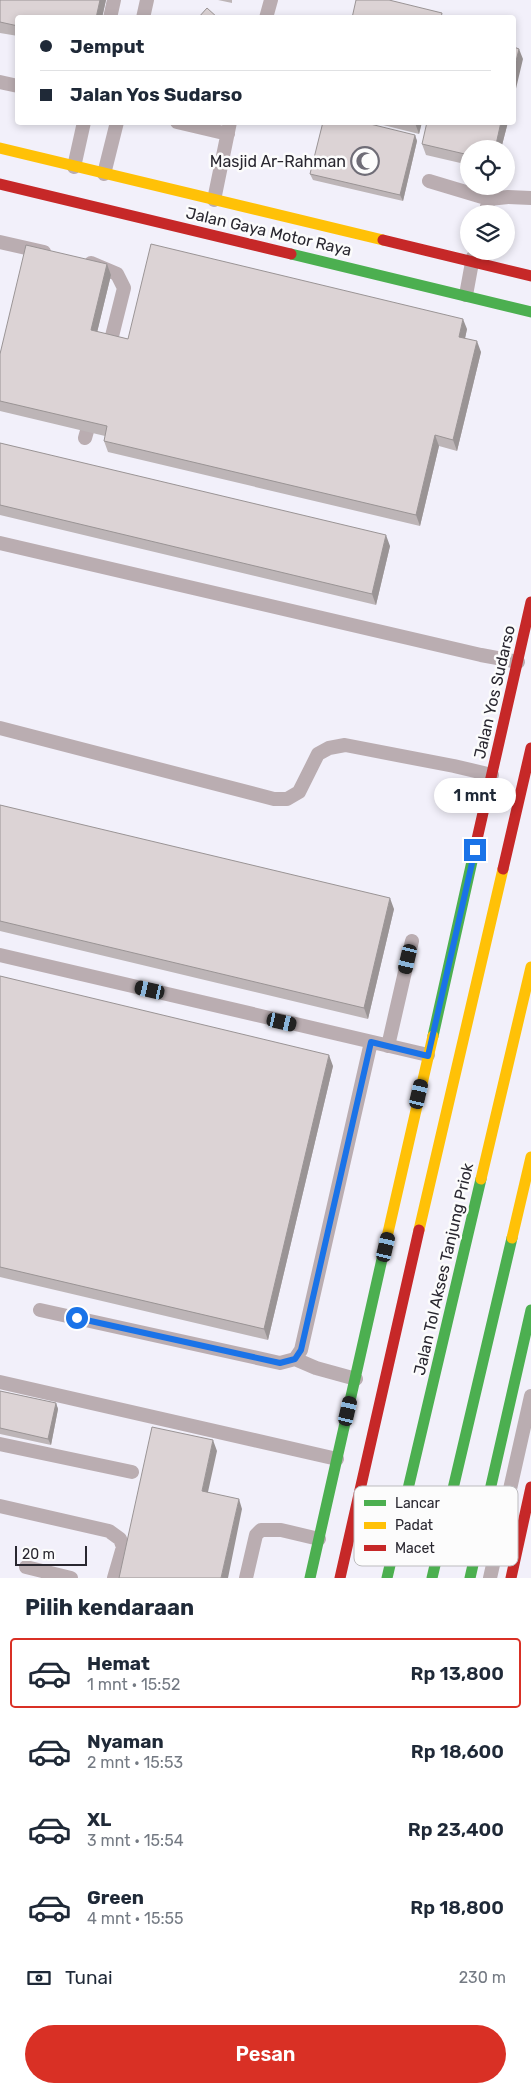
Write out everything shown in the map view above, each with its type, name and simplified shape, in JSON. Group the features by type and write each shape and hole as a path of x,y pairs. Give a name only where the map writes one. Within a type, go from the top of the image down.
{"main road":[{"name":"Jalan Gaya Motor Raya","path":"0,148 214,200 373,242 460,254"},
{"name":"Jalan Gaya Motor Raya","path":"0,184 367,267 531,312"},
{"name":"Jalan Gaya Motor Raya","path":"485,260 531,276"},
{"name":"Jalan Yos Sudarso","path":"310,1578 531,602"},
{"path":"361,1486 531,748"},
{"name":"Jalan Tol Akses Tanjung Priok","path":"409,1486 531,967"},
{"path":"454,1486 531,1156"},
{"path":"491,1486 531,1310"},
{"path":"518,1546 531,1488"},
{"path":"340,1578 354,1516"}],"lane":[{"path":"111,15 114,0"},
{"path":"144,15 147,0"},
{"path":"267,15 271,0"},
{"path":"0,82 15,85"},
{"path":"74,167 83,125"},
{"path":"104,174 116,125"},
{"path":"203,125 229,128 214,200"},
{"path":"429,181 489,199 508,197 531,198"},
{"path":"487,205 489,199"},
{"path":"0,242 59,256"},
{"path":"79,260 107,268 117,274 124,288 110,344"},
{"path":"466,295 472,260"},
{"path":"0,543 518,662"},
{"path":"0,728 274,799 287,799 300,792 318,754 329,748 344,745 492,775"},
{"path":"388,1046 412,941"},
{"path":"0,955 428,1056"},
{"path":"295,1359 301,1350 371,1042"},
{"path":"40,1310 280,1363 295,1359 316,1368 356,1379"},
{"path":"0,1382 337,1459"},
{"path":"511,1486 531,1396"},
{"path":"0,1444 132,1472"},
{"path":"0,1506 109,1531 120,1539 122,1547 114,1578"},
{"path":"246,1578 256,1535 261,1530 281,1530 319,1539"},
{"path":"26,1567 70,1578"}],"building":[{"path":"0,0 100,0 97,15 15,15 15,25 0,22"},
{"path":"356,0 389,0 442,13 442,15 353,15"},
{"path":"207,8 215,15 201,15"},
{"path":"516,48 519,49 516,61"},
{"name":"Masjid Ar-Rahman","path":"322,125 374,125 415,135 400,195 310,174"},
{"path":"426,125 500,125 497,140 460,140 460,153 422,144"},
{"path":"151,244 463,319 459,337 477,341 453,440 435,435 416,515 104,441 107,426 0,401 0,354 26,245 107,264 91,330 128,339"},
{"path":"0,443 386,535 372,594 0,505"},
{"path":"0,805 390,898 364,1008 0,921"},
{"path":"0,976 329,1055 264,1329 0,1267"},
{"path":"0,1391 56,1403 48,1439 0,1428"},
{"path":"152,1427 213,1440 202,1491 239,1499 221,1578 119,1578"}],"traffic: fast":[{"path":"291,254 531,312"},
{"path":"433,1036 475,848"},
{"path":"409,1486 481,1179"},
{"path":"310,1578 387,1237"},
{"path":"454,1486 512,1238"},
{"path":"491,1486 531,1310"},
{"path":"387,1578 390,1566"},
{"path":"432,1578 435,1566"},
{"path":"470,1578 473,1566"}],"traffic: slow":[{"path":"0,148 383,240"},
{"path":"419,1230 503,869"},
{"path":"481,1179 531,967"},
{"path":"387,1237 433,1036"},
{"path":"512,1238 531,1157"}],"traffic: jam":[{"path":"0,184 291,254"},
{"path":"383,240 531,276"},
{"path":"475,848 531,602"},
{"path":"503,869 531,748"},
{"path":"361,1486 419,1230"},
{"path":"518,1546 531,1487"},
{"path":"340,1578 354,1516"},
{"path":"511,1578 514,1566"}],"place":[{"name":"Masjid Ar-Rahman","path":"365,161"}],"route":[{"path":"77,1318 280,1363 295,1359 301,1350 371,1042 428,1056 475,850"}]}
